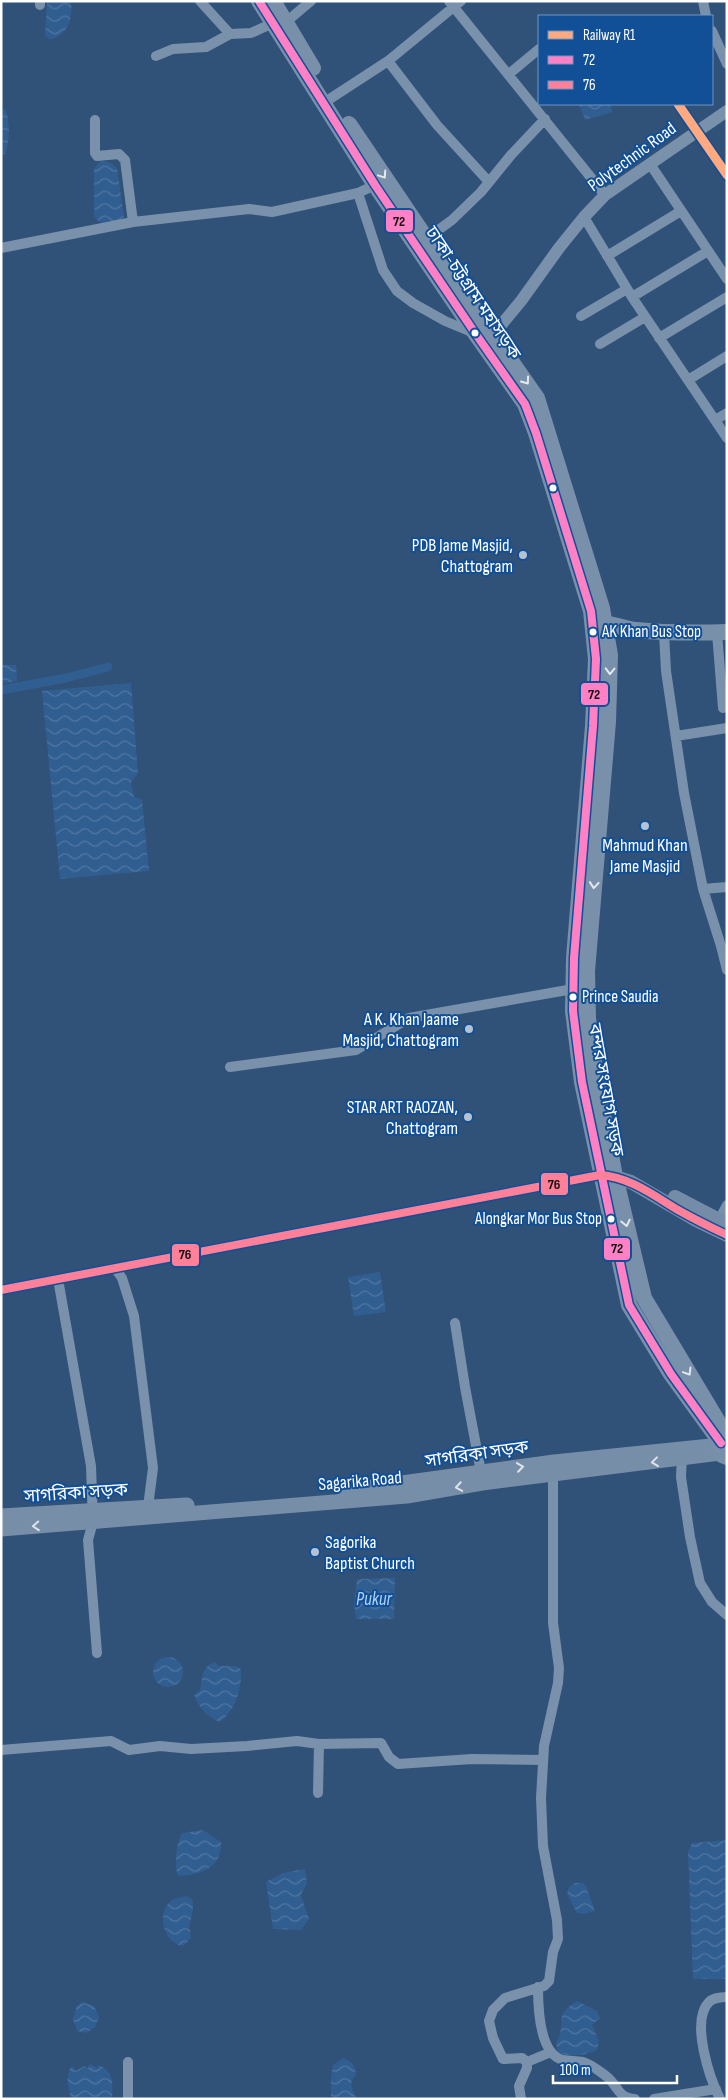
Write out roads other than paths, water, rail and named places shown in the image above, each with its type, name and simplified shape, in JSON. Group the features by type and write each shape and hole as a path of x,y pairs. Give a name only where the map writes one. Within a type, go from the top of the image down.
{"highway":[{"name":"ঢাকা-চট্টগ্রাম মহাসড়ক","path":"259,1 279,22 375,185 482,336"},
{"name":"ঢাকা-চট্টগ্রাম মহাসড়ক","path":"273,1 279,22"},
{"name":"ঢাকা-চট্টগ্রাম মহাসড়ক","path":"327,101 426,239 482,336 525,404 592,611 599,623"},
{"path":"599,623 627,629 664,633 722,632"},
{"name":"বন্দর সংযোগ সড়ক","path":"599,623 594,726 574,958 572,1011 582,1082 607,1171"},
{"name":"বন্দর সংযোগ সড়ক","path":"599,623 610,655 608,722 587,971 588,1018 607,1171 629,1305 671,1374 724,1446"}],"main road":[{"path":"607,1171 655,1185 723,1222"},
{"path":"607,1171 631,1182 696,1220 727,1235"},
{"name":"সাগরিকা সড়ক","path":"1,1516 93,1517 148,1507 233,1502 360,1490 407,1490 481,1472 553,1468 682,1453 724,1446"},
{"name":"Sagarika Road","path":"1,1529 93,1517 482,1483 553,1468"}],"street":[{"path":"200,1 230,34"},
{"path":"156,56 172,48 206,47 230,34 251,32 279,22 311,1"},
{"path":"702,1 706,15"},
{"path":"327,101 388,61 455,3 605,195"},
{"path":"713,33 727,64"},
{"path":"509,74 538,49"},
{"path":"388,61 437,125 489,182"},
{"name":"Polytechnic Road","path":"482,336 521,301 542,270 584,217 605,195 727,111"},
{"path":"426,239 452,220 546,119"},
{"path":"95,120 95,152 97,156 119,154 125,160 134,222"},
{"path":"650,164 727,279"},
{"path":"1,248 134,222 249,209 272,212 358,193 375,185"},
{"path":"358,193 383,270 397,291 429,312 482,336"},
{"path":"607,256 682,211"},
{"path":"584,217 629,293 727,438"},
{"path":"581,316 708,251"},
{"path":"659,338 727,297"},
{"path":"600,344 645,317"},
{"path":"688,380 727,356"},
{"path":"715,420 727,413"},
{"path":"722,632 722,708"},
{"path":"664,633 666,671 684,793 703,889 724,945 727,970"},
{"path":"676,736 727,728"},
{"path":"703,889 727,887"},
{"path":"230,1067 356,1050 409,1018 573,989"},
{"path":"1,1290 607,1171"},
{"path":"723,1222 727,1204"},
{"path":"115,1268 122,1278 134,1316 153,1468 148,1507"},
{"path":"58,1279 91,1466 93,1517 88,1540 97,1653"},
{"path":"455,1323 481,1472"},
{"path":"682,1453 681,1477 690,1537 700,1583 712,1602 727,1615"},
{"path":"527,2062 522,2058 503,2059 493,2038 489,2021 492,2010 505,1998 544,1986 549,1981 553,1952 558,1939 557,1920 543,1846 541,1798 544,1746 558,1683 559,1668 553,1605 553,1468"},
{"path":"1,1750 111,1741 129,1750 160,1746 191,1749 297,1741 319,1744 381,1743 389,1757 398,1764 472,1759 543,1760"},
{"path":"318,1793 319,1744"},
{"path":"538,1987 538,2012 543,2033 551,2052 562,2060 586,2063 608,2078 618,2092 627,2098 635,2099"},
{"path":"654,2099 718,2094 708,2068 701,2032 706,2006 710,2000 727,1997"},
{"path":"527,2062 551,2052"},
{"path":"128,2062 128,2099"},
{"path":"521,2099 519,2086 527,2068 527,2062"}],"water":[{"path":"47,1 71,1 71,14 68,26 61,35 49,39 45,35"},
{"path":"579,105 610,105 613,112 585,120"},
{"path":"1,108 6,110 9,132 5,154 1,155"},
{"path":"101,160 111,163 117,168 124,216 122,221 110,224 100,222 94,216 94,169"},
{"path":"1,665 16,665 17,681 1,684"},
{"path":"131,683 138,773 131,782 134,797 142,799 149,871 60,879 42,691"},
{"path":"380,1272 386,1312 354,1316 348,1277"},
{"name":"Pukur","path":"395,1578 394,1619 356,1619 354,1604 357,1579"},
{"path":"168,1657 174,1658 182,1666 182,1678 174,1686 168,1687 162,1686 154,1678 153,1672 154,1666 162,1658"},
{"path":"216,1662 218,1666 236,1666 241,1669 237,1698 226,1717 220,1722 204,1712 194,1695 200,1690 205,1669"},
{"path":"203,1830 221,1842 218,1858 214,1864 202,1872 178,1876 176,1855 182,1833"},
{"path":"727,1840 726,1990 726,1979 693,1979 688,1852 692,1843"},
{"path":"305,1869 307,1883 301,1895 309,1919 301,1930 273,1929 266,1882 283,1873"},
{"path":"575,1883 583,1883 586,1886 595,1911 584,1914 577,1913 567,1894 569,1887"},
{"path":"187,1896 193,1902 190,1927 191,1938 183,1946 177,1944 167,1935 163,1916 165,1909 172,1900"},
{"path":"577,2001 597,2011 600,2018 592,2025 599,2041 597,2050 578,2055 558,2053 556,2043 561,2030 562,2016 564,2011"},
{"path":"82,2002 94,2006 99,2017 95,2027 86,2033 77,2031 73,2019 77,2006"},
{"path":"343,2058 351,2062 355,2069 356,2075 351,2084 356,2099 331,2099 333,2065"},
{"path":"90,2064 97,2068 98,2065 103,2067 110,2074 112,2099 71,2099 68,2074 72,2066 76,2071 84,2066 88,2068"}],"waterway":[{"path":"1,690 66,678 108,667"}],"rail line":[{"name":"R1","path":"679,105 727,175"}],"place":[{"name":"PDB Jame Masjid, Chattogram","path":"523,555"},
{"name":"AK Khan Bus Stop","path":"593,632"},
{"name":"Mahmud Khan Jame Masjid","path":"645,826"},
{"name":"Prince Saudia","path":"573,997"},
{"name":"A K. Khan Jaame Masjid, Chattogram","path":"469,1029"},
{"name":"STAR ART RAOZAN, Chattogram","path":"468,1117"},
{"name":"Alongkar Mor Bus Stop","path":"611,1219"},
{"name":"Sagorika Baptist Church","path":"315,1552"}]}
